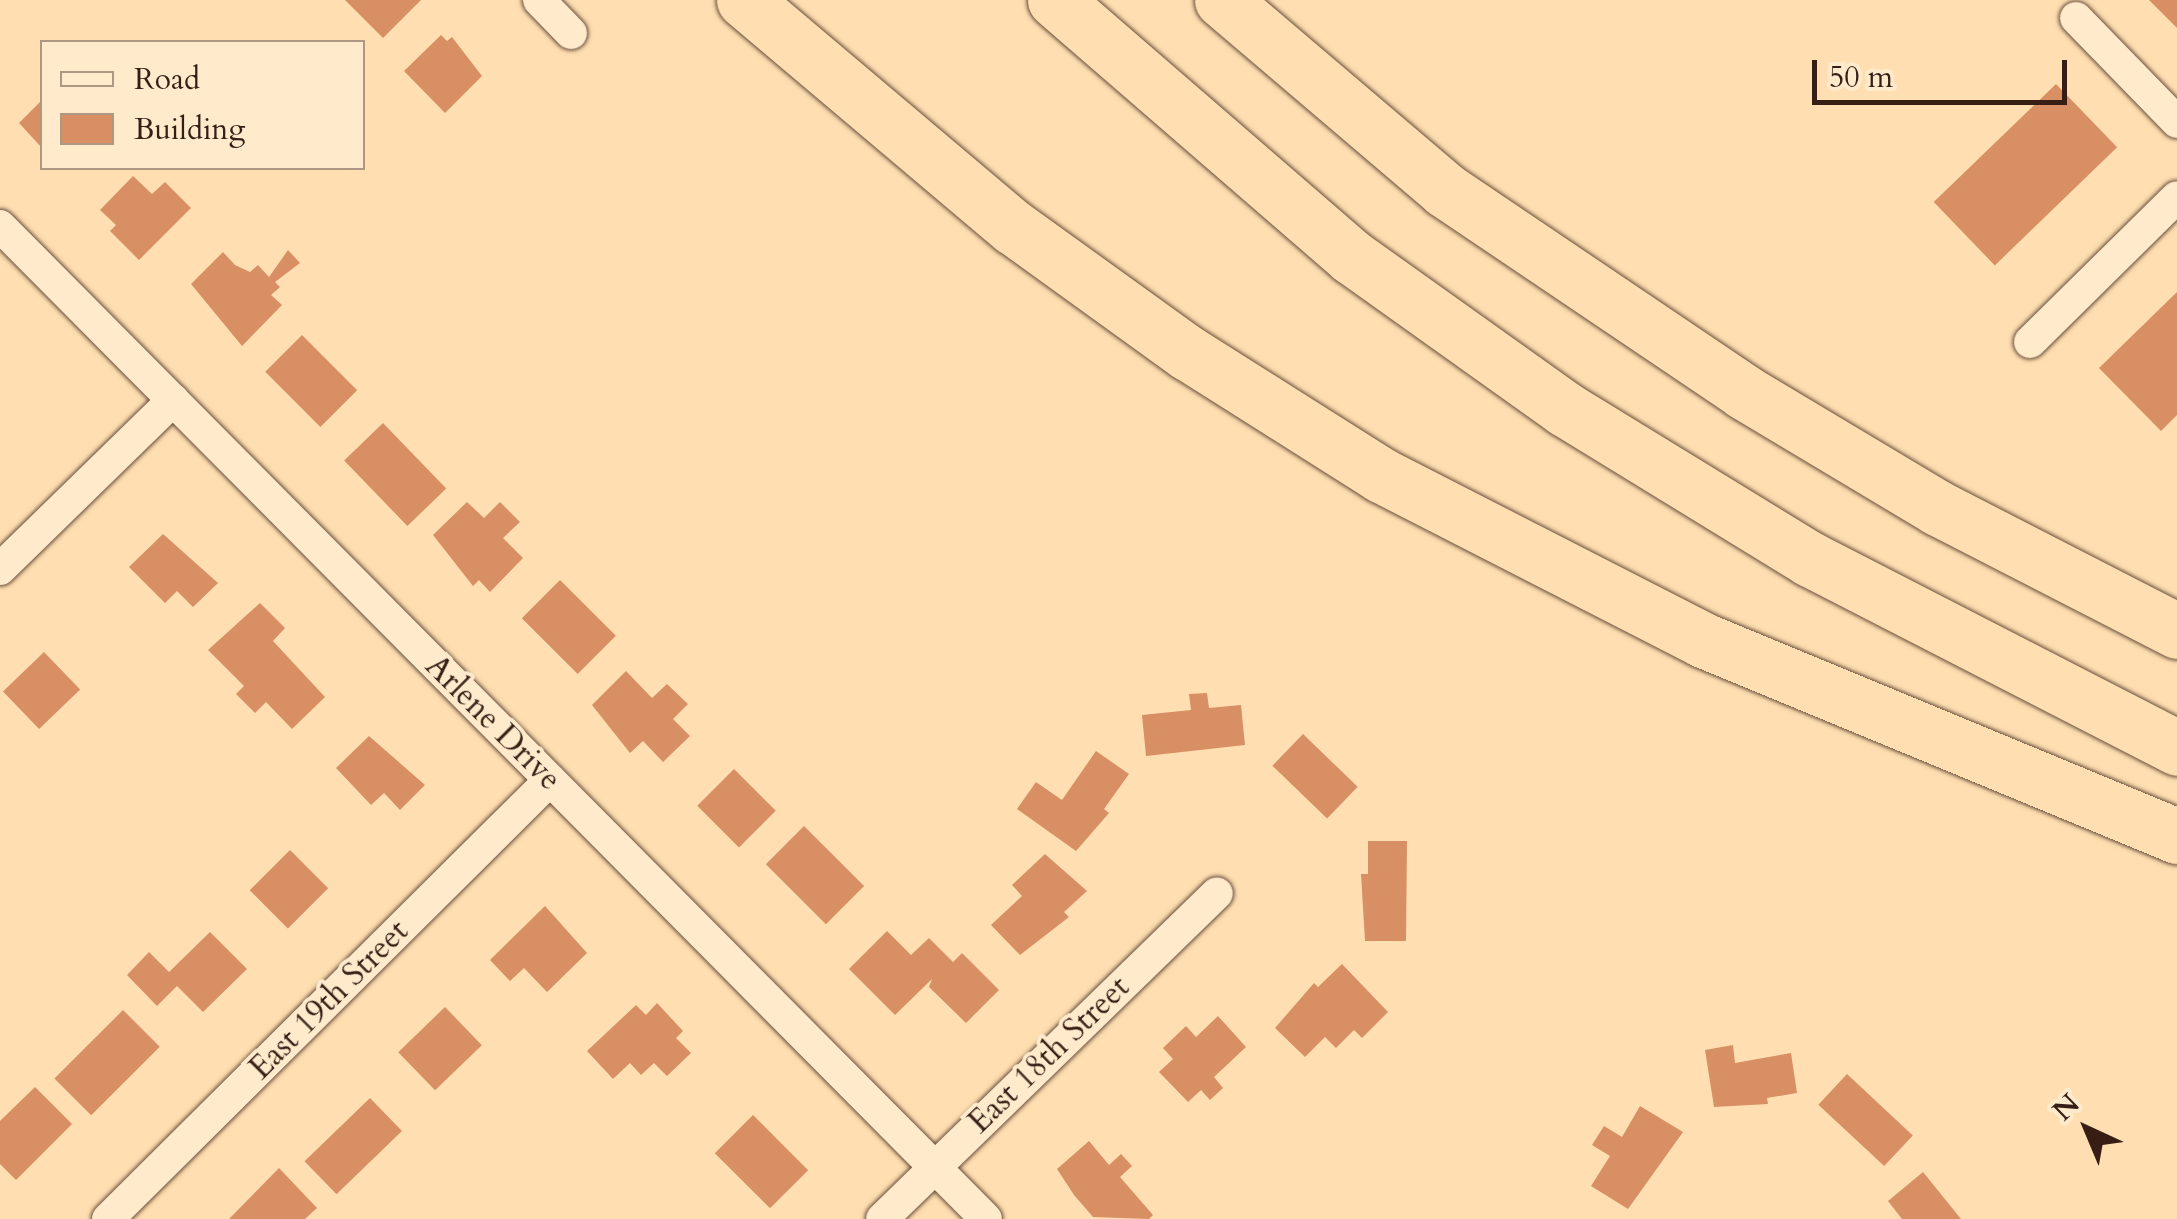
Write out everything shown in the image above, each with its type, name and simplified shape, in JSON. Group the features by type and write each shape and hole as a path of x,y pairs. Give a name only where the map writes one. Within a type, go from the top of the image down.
{"highway":[{"path":"744,0 1014,227 1174,343 1381,475 1703,640 2177,836"},
{"path":"1055,0 1352,257 1565,409 1810,560 2177,748"},
{"path":"1222,0 1446,190 1581,282 1854,458 2177,631"},
{"path":"1278,0 1581,282"}],"street":[{"path":"539,0 571,33"},
{"path":"2076,18 2177,122"},
{"path":"2030,342 2177,198"},
{"name":"Arlene Drive","path":"0,226 986,1219"},
{"path":"0,569 173,400"},
{"name":"East 19th Street","path":"108,1219 550,780"},
{"name":"East 18th Street","path":"882,1219 1217,893"}],"building":[{"path":"345,0 421,0 383,38"},
{"path":"2149,0 2177,0 2177,28"},
{"path":"441,35 447,41 452,37 482,76 445,113 404,71"},
{"path":"2056,84 2117,147 1995,265 1934,202"},
{"path":"40,102 40,146 19,123"},
{"path":"133,176 152,194 165,182 191,208 139,260 110,231 116,225 100,210"},
{"path":"288,250 300,263 275,282 280,287 271,295 282,305 242,346 191,284 223,252 235,265 250,272 258,265 269,277"},
{"path":"2177,292 2177,415 2161,431 2099,368"},
{"path":"302,335 357,390 320,427 265,372"},
{"path":"383,423 446,488 407,526 344,461"},
{"path":"467,502 484,518 500,502 520,522 503,538 523,558 490,592 479,580 473,586 433,535"},
{"path":"163,534 218,583 193,607 177,591 165,603 129,567"},
{"path":"560,580 616,636 578,674 522,618"},
{"path":"260,603 285,628 273,641 325,697 292,729 266,702 255,713 236,694 244,686 208,650"},
{"path":"44,652 80,689 39,729 3,692"},
{"path":"626,671 652,698 667,684 688,704 673,719 690,736 663,762 643,741 630,753 592,705"},
{"path":"1207,693 1209,708 1241,705 1245,745 1146,756 1142,715 1191,710 1189,694"},
{"path":"1303,734 1358,787 1327,818 1272,766"},
{"path":"369,736 425,785 400,810 384,793 371,805 336,768"},
{"path":"1096,751 1129,774 1104,809 1109,813 1076,851 1017,809 1036,782 1062,800"},
{"path":"734,769 776,811 739,847 697,806"},
{"path":"804,826 864,886 826,924 766,864"},
{"path":"1368,841 1407,841 1406,941 1365,941 1361,874 1368,874"},
{"path":"290,850 328,888 288,928 250,890"},
{"path":"1045,854 1087,891 1064,912 1069,917 1020,955 991,925 1022,896 1012,885"},
{"path":"545,906 587,953 547,992 524,968 510,981 490,960"},
{"path":"887,931 911,955 929,938 953,962 962,953 999,990 966,1023 929,987 932,979 895,1015 849,969"},
{"path":"210,932 247,969 203,1012 177,986 157,1006 127,975 149,952 169,972"},
{"path":"1342,964 1388,1012 1362,1038 1354,1030 1336,1048 1325,1037 1305,1057 1275,1028 1314,983 1318,987"},
{"path":"657,1003 683,1031 676,1038 691,1053 667,1076 654,1063 641,1075 630,1063 613,1079 587,1051 636,1005 646,1015"},
{"path":"445,1007 482,1045 435,1090 398,1052"},
{"path":"123,1010 160,1047 91,1115 54,1079"},
{"path":"1218,1016 1246,1047 1214,1077 1223,1088 1210,1100 1201,1090 1188,1102 1159,1072 1173,1059 1163,1048 1186,1026 1196,1037"},
{"path":"1733,1045 1735,1063 1791,1053 1797,1093 1767,1098 1768,1104 1714,1107 1705,1050"},
{"path":"1847,1074 1913,1135 1884,1166 1818,1105"},
{"path":"35,1087 72,1124 16,1180 0,1164 0,1121"},
{"path":"370,1098 402,1131 336,1194 305,1161"},
{"path":"1640,1106 1683,1132 1628,1209 1591,1186 1610,1156 1592,1145 1604,1126 1622,1137"},
{"path":"753,1115 808,1170 770,1208 715,1153"},
{"path":"1089,1141 1109,1165 1121,1154 1132,1166 1120,1177 1153,1215 1149,1219 1093,1217 1074,1195 1057,1169"},
{"path":"279,1168 317,1208 305,1219 229,1219"},
{"path":"1923,1172 1961,1219 1902,1219 1888,1201"}]}
